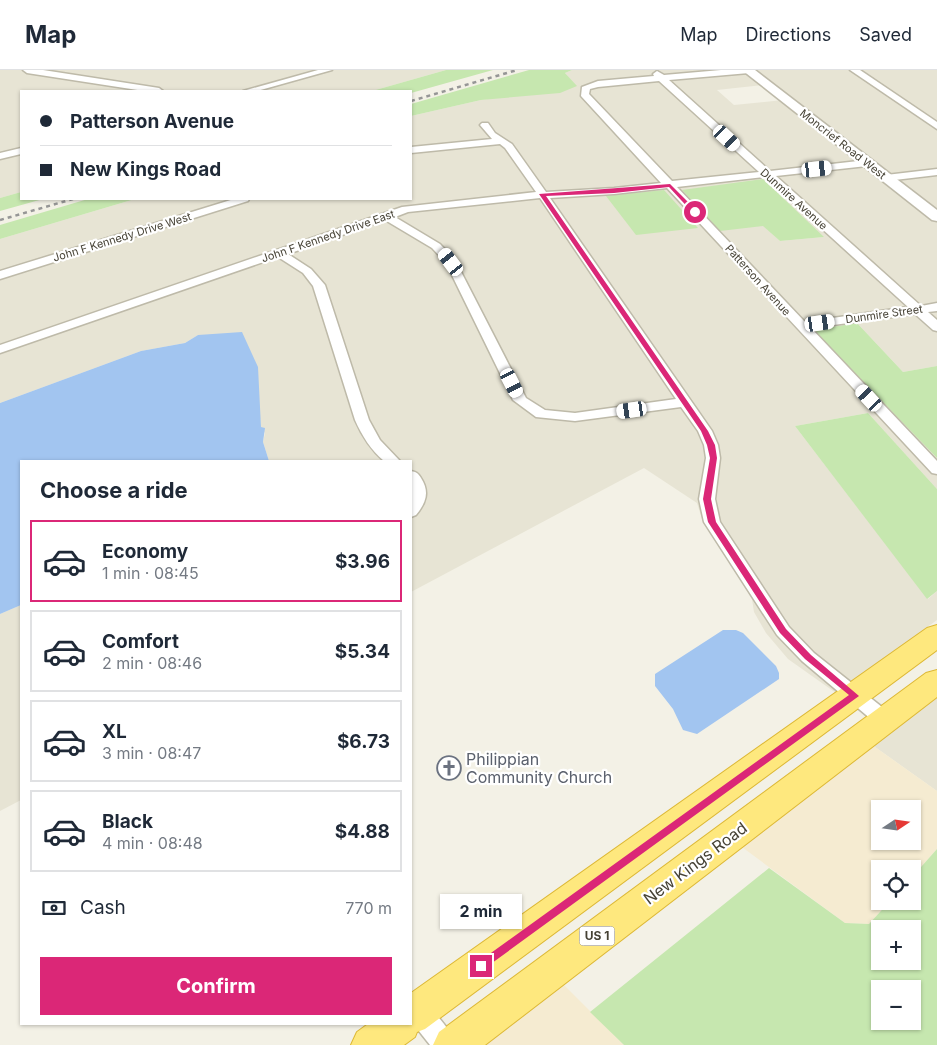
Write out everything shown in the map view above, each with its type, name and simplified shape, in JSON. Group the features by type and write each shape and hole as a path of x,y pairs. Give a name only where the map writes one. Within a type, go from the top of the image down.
{"highway":[{"path":"412,1013 855,696 937,635"},
{"name":"New Kings Road","path":"453,1045 937,681"},
{"path":"372,1045 397,1025"}],"street":[{"path":"27,70 153,90"},
{"path":"251,90 328,70"},
{"name":"Dunmire Avenue","path":"653,70 937,328"},
{"path":"662,78 748,70"},
{"name":"Moncrief Road West","path":"748,70 937,217"},
{"path":"854,70 937,126"},
{"name":"Patterson Avenue","path":"662,78 598,84 586,88 584,94 937,470"},
{"path":"485,125 492,135 509,146 705,431 714,458 707,499 712,522 783,631 808,657 885,720"},
{"path":"412,150 502,141"},
{"path":"0,156 20,151"},
{"name":"John F Kennedy Drive East","path":"0,349 413,208 542,194 670,186 867,163"},
{"path":"886,178 937,172"},
{"name":"John F Kennedy Drive West","path":"0,275 241,200"},
{"path":"386,216 427,240 445,254 451,262 520,400 528,407 541,414 575,417 685,402"},
{"path":"278,253 307,271 320,285 362,420 377,446 392,460"},
{"name":"Dunmire Street","path":"800,326 937,307"},
{"path":"412,476 418,483 420,493 418,502 412,511"},
{"path":"412,1016 445,1045"}],"shaded area":[{"path":"0,70 446,70 376,90 20,90 20,192 0,198"},
{"path":"572,70 745,70 763,85 717,90 734,105 783,100 937,221 937,366 903,372 857,323 814,330 937,458 937,489 868,413 795,426 928,599 937,591 937,620 836,693 788,659 766,633 754,612 752,599 702,519 697,503 644,468 412,591 412,460 269,460 263,442 265,433 261,428 258,398 198,335 185,343 141,351 0,403 0,239 132,200 412,200 412,116 481,100 576,86 565,73","holes":["763,225 824,237 780,241"]},
{"path":"752,70 937,70 937,213"},
{"path":"20,605 20,801 0,811 0,614"},
{"path":"937,693 937,791 868,742"},
{"path":"868,742 937,791 937,849 921,867 921,860 871,860 871,910 882,910 869,924 845,923 735,842"},
{"path":"558,979 624,1045 472,1045"}],"green space":[{"path":"446,70 493,70 412,93 412,90 376,90"},
{"path":"529,70 572,70 565,73 577,86 560,93 481,100 412,116 412,104"},
{"path":"763,179 824,237 780,241 763,226 720,231 682,190"},
{"path":"664,190 698,228 636,235 606,196"},
{"path":"20,192 20,200 39,200 0,211 0,198"},
{"path":"85,200 132,200 0,239 0,225"},
{"path":"857,323 903,372 937,366 937,458 813,330"},
{"path":"868,413 937,489 937,591 927,599 795,426"},
{"path":"937,849 937,1045 624,1045 590,1012 769,868 845,923 869,924 871,922 871,970 921,970 921,920 873,920 882,910 921,910 921,867"}],"water":[{"path":"242,332 258,367 261,427 265,428 263,442 269,460 20,460 20,605 0,614 0,403 141,351 185,343 198,335"},
{"path":"723,630 736,630 743,633 776,666 779,679 697,734 683,730 673,709 655,686 655,674"}],"railway":[{"path":"412,101 517,70"},
{"path":"0,220 70,200"}],"place":[{"name":"Philippian Community Church","path":"449,768"}],"route":[{"path":"481,966 855,696 808,657 783,631 712,522 707,499 714,458 705,431 542,194 670,186 695,212"}]}
